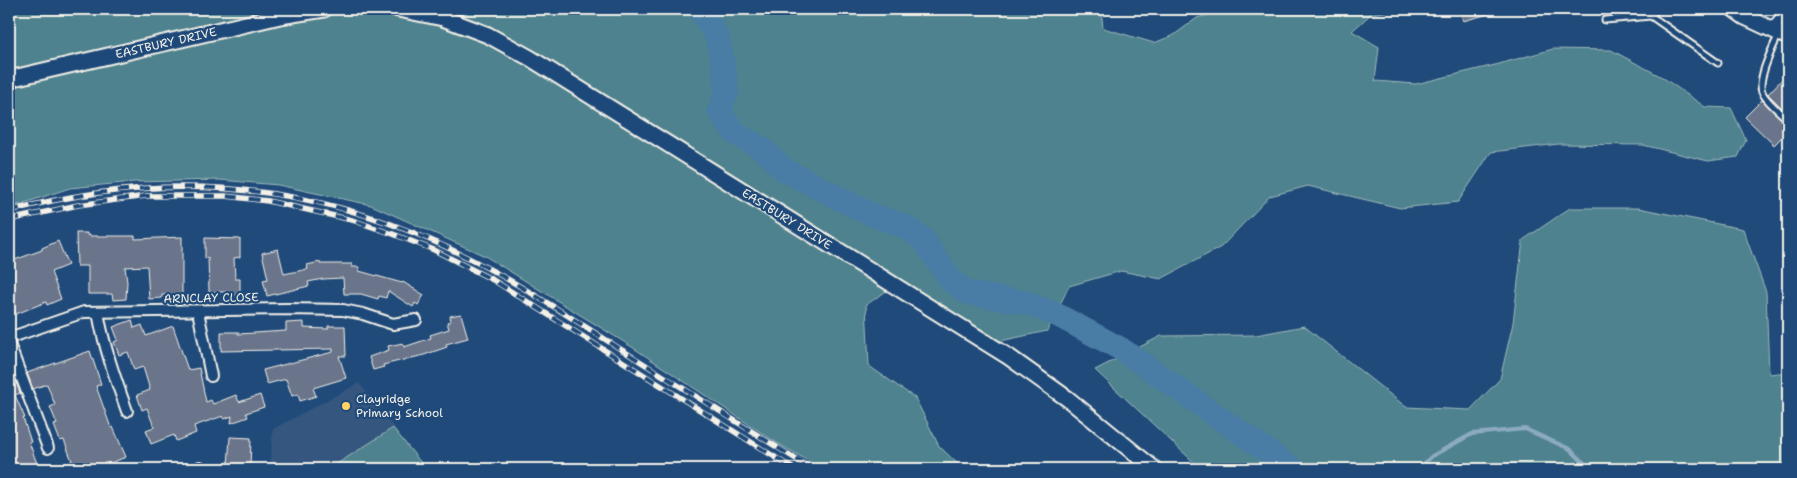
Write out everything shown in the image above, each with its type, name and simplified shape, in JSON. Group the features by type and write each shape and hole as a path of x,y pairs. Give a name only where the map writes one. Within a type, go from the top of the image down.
{"street":[{"name":"EASTBURY DRIVE","path":"9,79 271,18 324,9"},
{"name":"EASTBURY DRIVE","path":"398,9 443,18 479,31 530,58 1009,357 1068,399 1154,469"},
{"path":"1734,9 1745,17 1779,34 1788,9"},
{"name":"ARNCLAY CLOSE","path":"9,338 84,312 343,310 364,314 393,324 416,320"},
{"path":"198,311 211,376"},
{"path":"98,312 102,338 109,362 127,411"},
{"path":"9,344 48,448"}],"lane":[{"path":"1651,16 1656,9"},
{"path":"1605,20 1651,16 1718,64"},
{"path":"1779,34 1762,77 1761,90 1767,100 1788,120"}],"shaded area":[{"name":"Clayridge Primary School","path":"359,383 426,469 270,469 273,429"}],"green space":[{"path":"9,9 1101,9 1103,28 1154,43 1174,35 1197,18 1229,9 1405,9 1371,14 1352,31 1379,47 1375,81 1416,84 1553,49 1611,50 1662,77 1705,107 1731,108 1746,140 1738,157 1708,161 1643,145 1559,144 1491,152 1458,202 1400,208 1308,186 1270,196 1221,247 1161,279 1121,271 1069,286 1047,331 996,342 901,281 866,305 869,366 915,398 939,446 963,469 822,469 774,441 632,347 485,256 371,205 278,185 220,180 134,182 70,188 9,208"},
{"path":"1570,208 1638,208 1743,229 1766,292 1769,374 1788,372 1788,469 1201,469 1095,370 1161,336 1256,335 1304,326 1406,407 1470,410 1500,379 1513,323 1523,240"},
{"path":"393,428 426,469 329,469"}],"building":[{"path":"1459,9 1496,9 1496,12 1463,21"},
{"path":"1788,73 1788,114 1768,94"},
{"path":"1762,100 1788,124 1788,131 1774,145 1745,117"},
{"path":"76,233 87,233 87,235 91,236 135,236 135,239 182,237 182,295 162,295 162,298 149,299 147,266 125,267 127,282 126,299 113,300 112,294 88,294 88,266 77,266"},
{"path":"205,238 240,239 240,257 234,258 235,279 240,279 240,295 227,295 227,292 209,292 208,258 205,259"},
{"path":"58,241 68,265 51,272 61,299 47,305 46,302 16,314 9,296 9,262 42,250 42,248"},
{"path":"278,249 284,274 308,269 307,265 320,262 320,264 352,264 352,267 359,267 359,271 403,282 424,295 418,305 415,303 413,307 388,291 386,298 379,296 378,299 361,294 344,294 343,278 308,282 309,286 267,296 263,280 268,279 262,253"},
{"path":"461,314 468,338 446,344 447,347 424,355 383,365 384,367 373,370 369,357 389,350 388,346 403,343 404,347 431,338 430,335 449,329 447,322 451,321 450,316"},
{"path":"132,320 134,328 142,325 146,336 173,326 188,370 199,368 206,402 211,400 213,404 236,395 239,402 260,395 264,407 246,413 248,417 231,423 232,416 224,419 223,416 194,426 196,433 176,441 174,435 151,444 146,430 154,427 147,408 142,410 137,395 150,390 143,367 134,370 128,352 119,355 114,342 118,340 113,327"},
{"path":"304,322 304,328 328,329 328,326 345,326 346,356 339,356 346,378 313,388 316,396 300,401 298,394 292,396 286,379 267,384 263,370 333,352 333,349 221,351 221,332 238,332 238,334 286,331 286,323"},
{"path":"90,351 101,384 96,386 111,428 113,427 126,457 95,469 53,469 72,461 64,440 60,441 54,425 57,424 50,407 55,405 47,384 33,389 27,373"},
{"path":"9,380 10,382 15,380 20,393 15,395 25,418 23,418 31,442 29,442 39,469 9,469"},
{"path":"230,437 251,438 250,468 228,466"}],"waterway":[{"path":"700,9 717,37 723,63 727,91 719,111 735,133 763,149 783,169 870,214 904,226 923,239 951,281 968,293 1027,303 1057,315 1121,349 1293,469"},
{"path":"1419,469 1432,456 1472,434 1525,429 1570,449 1590,469"}],"railway":[{"path":"9,211 63,199 117,191 171,187 225,189 278,195 331,206 383,221 435,242 504,277 812,469"},
{"path":"9,220 78,205 146,196 225,196 268,201 352,220 434,250 493,280 794,469"}],"place":[{"name":"Clayridge Primary School","path":"346,406"}]}
